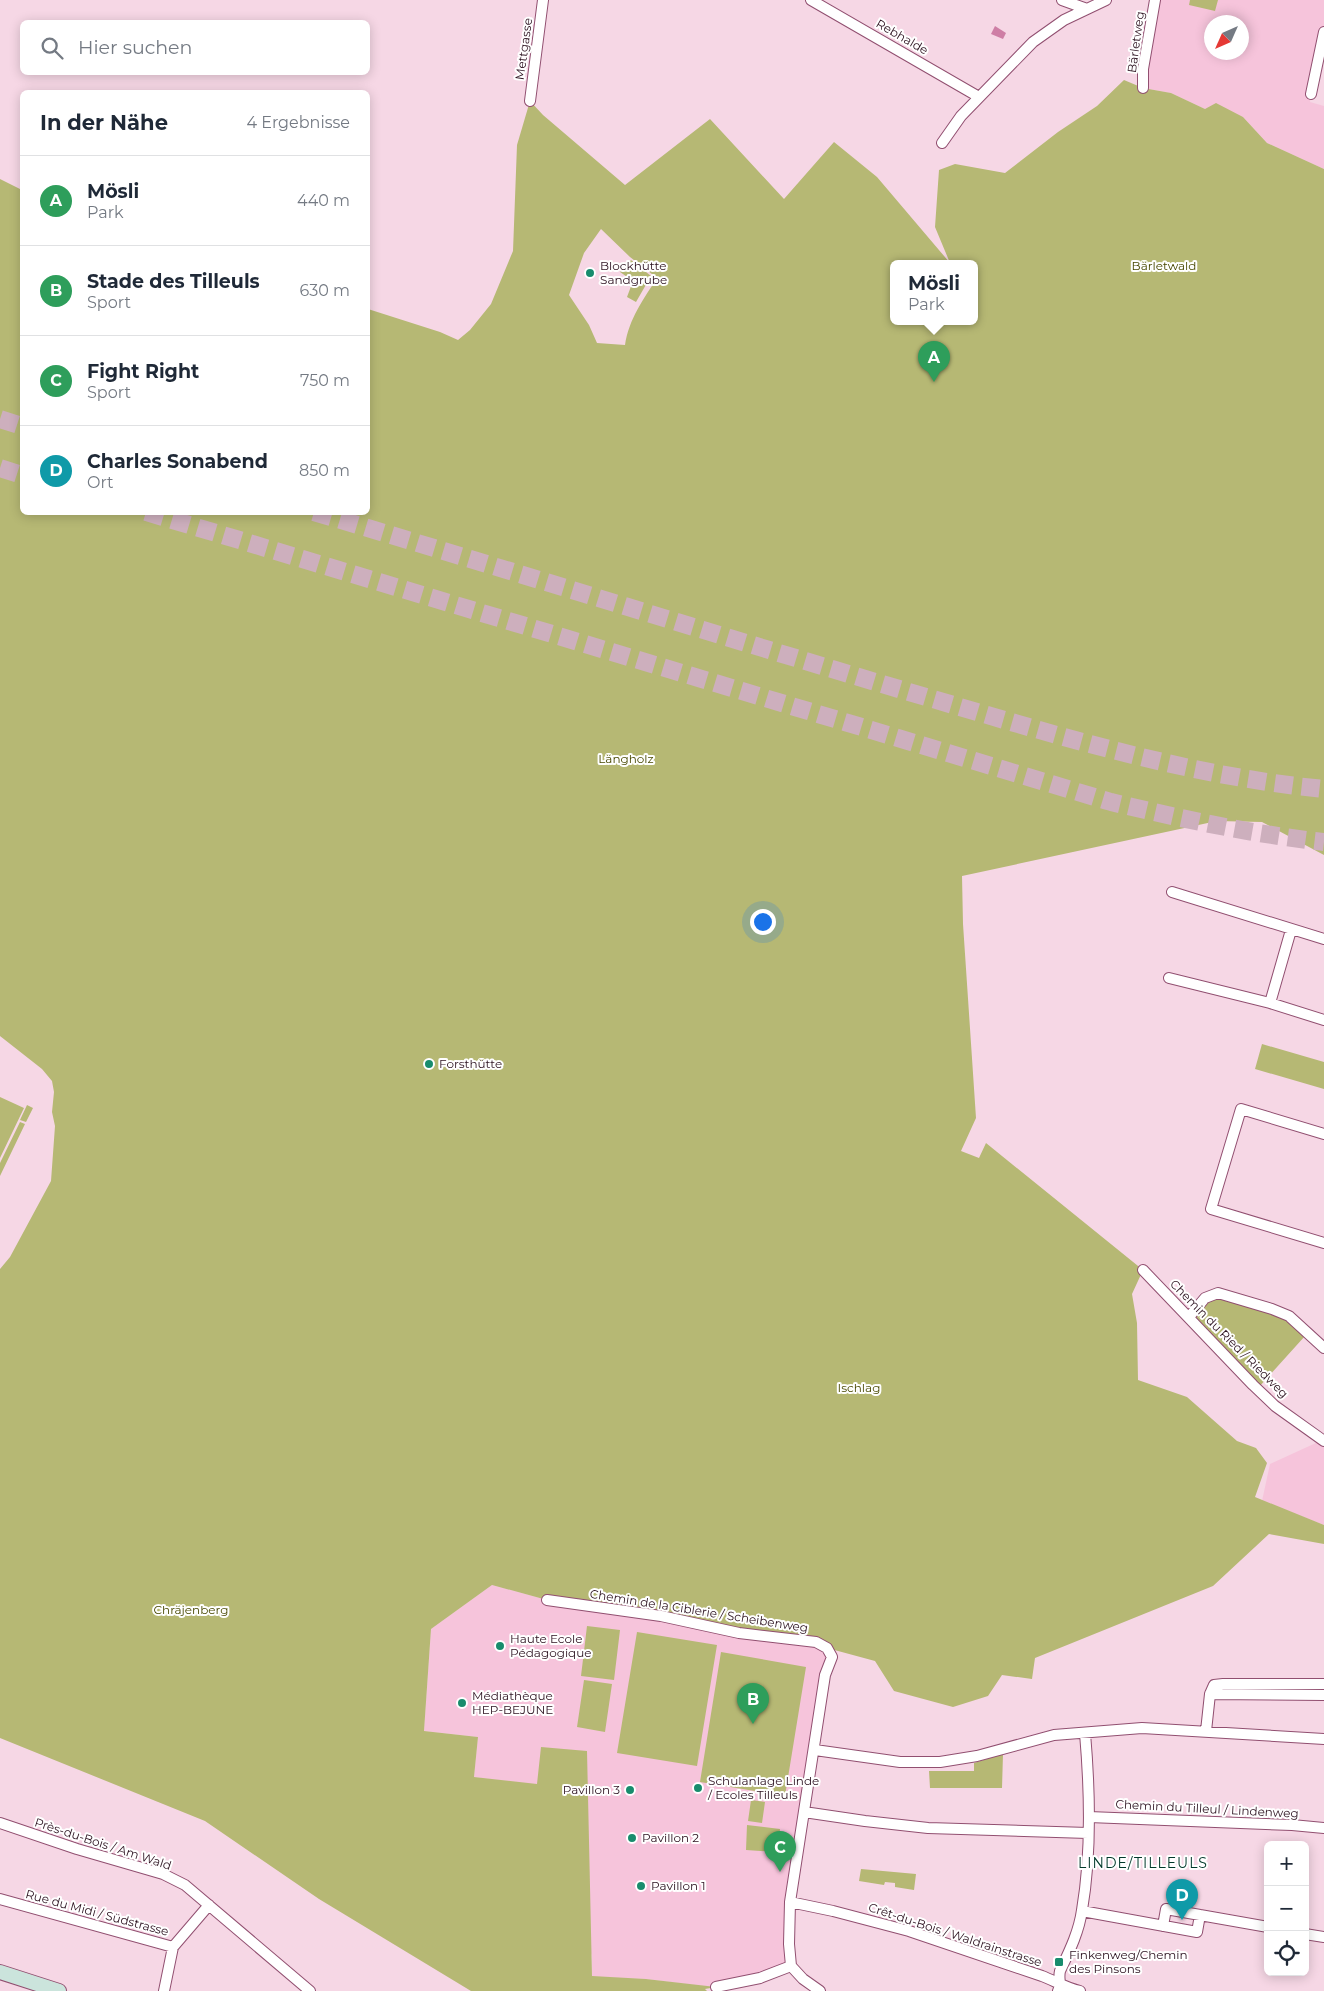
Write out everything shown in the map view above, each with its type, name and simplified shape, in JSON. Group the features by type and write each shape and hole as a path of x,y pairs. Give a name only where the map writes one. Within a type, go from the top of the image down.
{"main road":[{"path":"0,1972 59,1991"}],"street":[{"name":"Mettgasse","path":"530,101 543,0"},
{"name":"Rebhalde","path":"811,0 979,97"},
{"path":"1062,0 1087,9"},
{"path":"942,143 960,116 1023,52 1046,32 1064,20 1106,0"},
{"name":"Bärletweg","path":"1143,88 1143,69 1155,0"},
{"path":"1311,94 1324,32"},
{"path":"1172,892 1324,939"},
{"path":"1270,1003 1291,930"},
{"path":"1168,978 1270,1003 1324,1020"},
{"path":"1324,1134 1241,1109 1211,1209 1324,1243"},
{"name":"Chemin du Ried / Riedweg","path":"1143,1270 1275,1406 1324,1440"},
{"path":"1189,1317 1200,1302 1214,1293 1218,1293 1289,1316 1324,1348"},
{"name":"Chemin de la Ciblerie / Scheibenweg","path":"546,1600 661,1616 739,1633 816,1642 827,1648 832,1657 825,1675 815,1750 790,1902 789,1944 791,1966"},
{"path":"1206,1731 1210,1694 1214,1685 1324,1684"},
{"path":"1210,1694 1324,1695"},
{"path":"815,1750 900,1762 940,1762 977,1756 1041,1738 1142,1728 1324,1739"},
{"path":"1059,1987 1060,1972 1073,1942 1082,1911 1089,1817 1085,1733"},
{"path":"804,1812 865,1822 928,1828 1088,1833"},
{"name":"Chemin du Tilleul / Lindenweg","path":"1089,1817 1292,1825 1324,1828"},
{"name":"Près-du-Bois / Am Wald","path":"0,1823 163,1874 185,1885 310,1991"},
{"name":"Rue du Midi / Südstrasse","path":"0,1899 174,1946 164,1991"},
{"name":"Crêt-du-Bois / Waldrainstrasse","path":"790,1902 909,1931 1059,1987 1080,1991"},
{"path":"174,1946 210,1905"},
{"path":"1163,1926 1166,1909 1264,1926"},
{"path":"1082,1911 1197,1932 1200,1915"},
{"path":"1309,1935 1324,1937"},
{"path":"716,1987 760,1978 791,1966 803,1979 820,1991"}],"shaded area":[{"path":"1155,0 1324,0 1324,32 1310,102 1324,106 1324,169 1267,143 1243,117 1209,108 1205,109 1171,93 1143,88"},
{"path":"995,26 1006,33 1003,39 991,34"},
{"path":"1318,1442 1324,1445 1324,1525 1262,1501 1270,1464"},
{"name":"Schulanlage Linde / Ecoles Tilleuls","path":"492,1585 547,1600 816,1642 832,1657 790,1902 791,1966 718,1988 646,1979 592,1977 592,1956 537,1785 474,1777 478,1737 424,1731 431,1629"}],"green space":[{"path":"1190,0 1218,0 1215,11 1189,5"},
{"path":"1124,80 1143,88 1171,93 1205,109 1216,103 1243,117 1267,143 1324,169 1324,855 1262,822 1217,821 962,876 963,924 976,1118 961,1151 979,1158 986,1143 1143,1270 1132,1294 1137,1323 1138,1380 1187,1397 1237,1441 1256,1448 1267,1463 1255,1497 1324,1525 1324,1544 1269,1534 1213,1586 1035,1658 1032,1679 1002,1675 988,1696 953,1707 894,1691 875,1661 827,1648 547,1600 492,1585 431,1629 424,1731 478,1737 474,1777 537,1784 541,1747 587,1751 592,1976 646,1979 716,1987 705,1989 707,1991 471,1991 319,1899 205,1821 0,1738 0,1269 10,1257 51,1181 55,1126 52,1112 54,1092 52,1081 42,1069 0,1036 0,179 20,189 20,515 370,515 370,310 440,332 458,340 470,330 491,304 513,251 517,145 530,101 543,115 625,185 710,119 784,199 834,142 877,177 947,260 890,260 890,325 978,325 978,260 949,260 935,227 939,170 955,164 1005,173 1058,132 1097,106","holes":["601,229 630,257 657,278 633,318 625,345 597,343 589,325 569,295 584,253"]},
{"path":"631,260 651,276 636,302 627,297 633,281 620,272"},
{"path":"1262,1044 1324,1062 1324,1089 1255,1069"},
{"path":"0,1097 24,1108 0,1158"},
{"path":"27,1105 33,1108 26,1122 20,1120"},
{"path":"20,1122 25,1124 0,1176 0,1163"},
{"path":"1215,1298 1222,1298 1276,1314 1287,1319 1305,1336 1259,1387 1197,1321 1196,1317 1206,1302"},
{"path":"587,1626 620,1630 614,1680 581,1676"},
{"path":"637,1632 717,1645 697,1766 617,1753"},
{"path":"721,1652 806,1667 785,1796 700,1782"},
{"path":"584,1680 612,1684 605,1732 577,1727"},
{"path":"1003,1754 1002,1788 930,1788 929,1771 974,1771 974,1763"},
{"path":"751,1800 765,1802 762,1823 748,1821"},
{"path":"747,1825 780,1829 778,1852 746,1850"},
{"path":"861,1869 916,1874 914,1890 895,1887 895,1883 885,1882 884,1885 859,1881"}],"tunnel":[{"path":"0,419 20,425"},
{"path":"0,468 20,474"},
{"path":"156,515 1111,802 1270,835 1324,842"},
{"path":"324,515 1057,735 1163,762 1216,773 1324,789"}],"place":[{"name":"Blockhütte Sandgrube","path":"590,273"},
{"name":"Mösli","path":"934,382"},
{"name":"Forsthütte","path":"429,1064"},
{"name":"Haute Ecole Pédagogique","path":"500,1646"},
{"name":"Médiathèque HEP-BEJUNE","path":"462,1703"},
{"name":"Stade des Tilleuls","path":"753,1724"},
{"name":"Schulanlage Linde / Ecoles Tilleuls","path":"698,1788"},
{"name":"Pavillon 3","path":"630,1790"},
{"name":"Pavillon 2","path":"632,1838"},
{"name":"Fight Right","path":"780,1872"},
{"name":"Pavillon 1","path":"641,1886"},
{"name":"Charles Sonabend","path":"1182,1920"},
{"name":"Finkenweg/Chemin des Pinsons","path":"1059,1962"}],"district":[{"name":"LINDE/TILLEULS","path":"1143,1863"}],"park label":[{"name":"Bärletwald","path":"1164,266"},
{"name":"Längholz","path":"626,759"},
{"name":"Ischlag","path":"859,1388"},
{"name":"Chräjenberg","path":"191,1610"}]}
